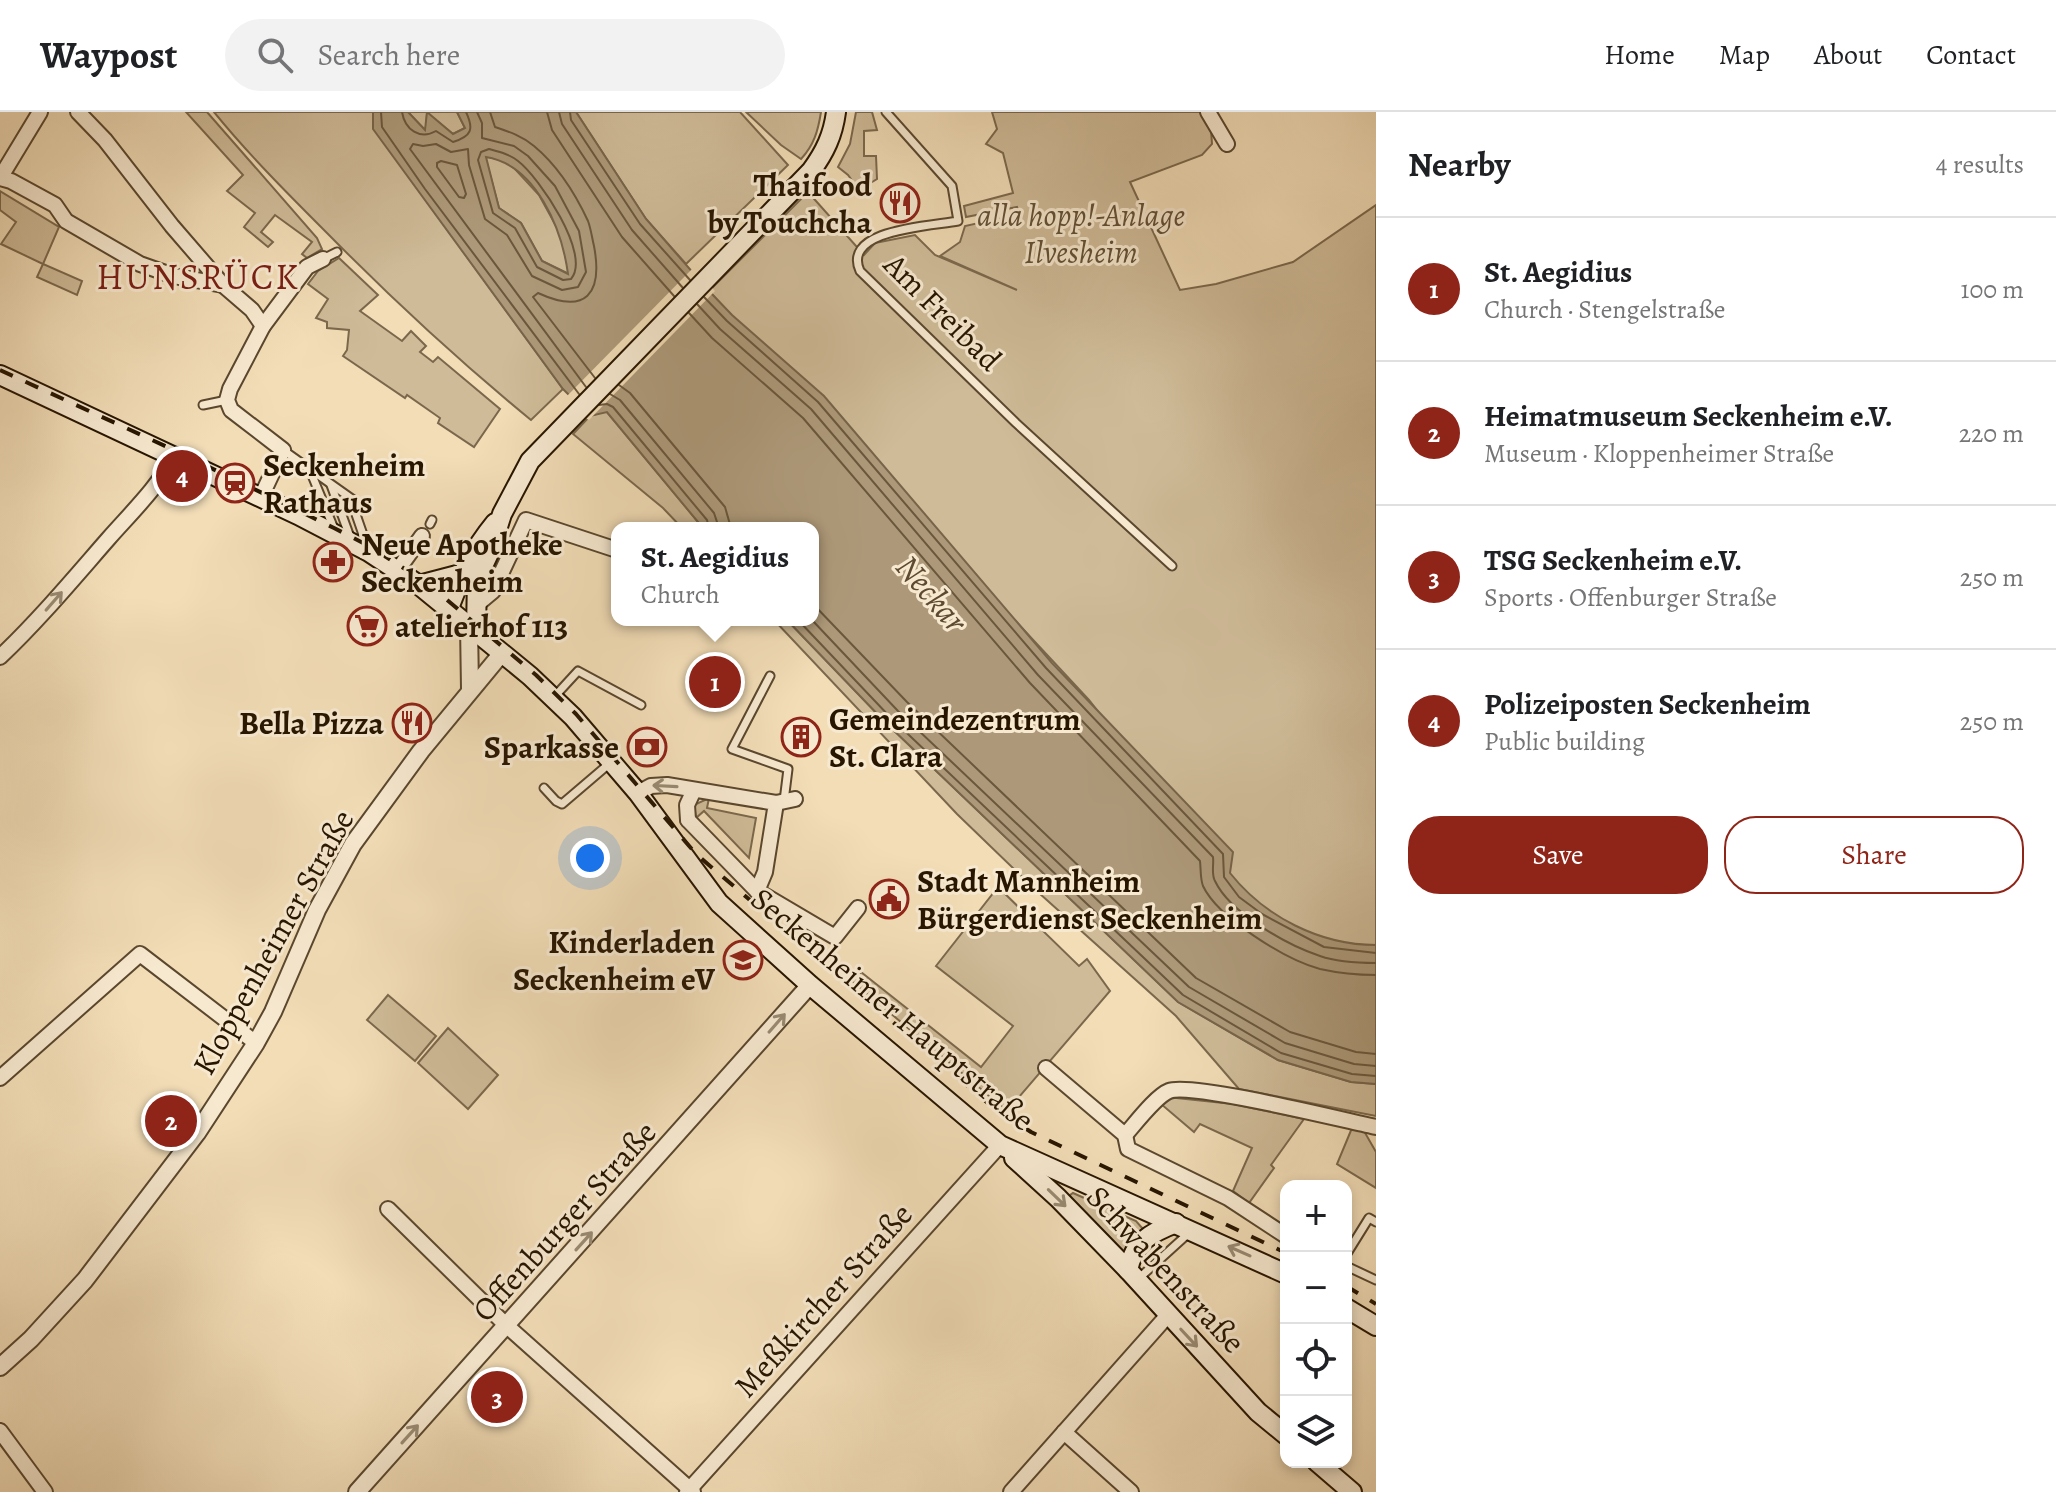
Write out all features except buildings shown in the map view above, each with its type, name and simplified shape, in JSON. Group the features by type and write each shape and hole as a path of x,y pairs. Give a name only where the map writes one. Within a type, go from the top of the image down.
{"main road":[{"path":"446,600 469,576 479,543 502,514 537,451 799,183 825,150 834,129 836,112"},
{"name":"Seckenheimer Hauptstraße","path":"0,375 175,455 353,543 446,600 473,628 554,698 638,793 719,903 810,985 1000,1145 1280,1271"},
{"path":"419,585 469,576"},
{"path":"469,576 475,606 473,628"},
{"name":"Schwabenstraße","path":"1000,1145 1058,1198 1258,1412 1280,1430"},
{"path":"1132,1275 1137,1246 1147,1236 1184,1227"},
{"path":"1352,1312 1376,1326"},
{"path":"1324,1468 1352,1492"}],"street":[{"path":"40,112 0,178 55,205 66,221 140,264 174,276 223,285"},
{"path":"78,112 105,140 223,285 252,310 263,326"},
{"path":"1208,112 1227,144"},
{"path":"261,497 283,450 242,421 231,410 227,400 263,326 307,267 323,259"},
{"path":"0,657 27,632 118,528 167,470 175,455"},
{"path":"475,606 493,591 502,576 526,520 611,548"},
{"path":"397,571 428,527"},
{"path":"469,576 490,581 502,576"},
{"path":"470,689 473,628"},
{"name":"Kloppenheimer Straße","path":"0,1367 31,1339 85,1280 197,1133 273,1012 317,910 353,844 470,689 502,653"},
{"path":"638,793 651,786 667,785 785,801 757,891"},
{"path":"667,830 688,820 687,805 694,790"},
{"name":"Seckenheimer Hauptstraße","path":"688,820 757,891 835,937 858,908"},
{"path":"0,1078 140,954 256,1043"},
{"name":"Offenburger Straße","path":"357,1492 810,985"},
{"path":"1046,1068 1125,1135 1128,1149 1228,1198 1280,1232"},
{"path":"1125,1135 1164,1093 1178,1089 1235,1097 1376,1127"},
{"name":"Meßkircher Straße","path":"690,1491 1000,1145"},
{"path":"388,1209 507,1326 690,1491"},
{"path":"1011,1492 1168,1315"},
{"path":"0,1431 45,1492"},
{"path":"1064,1432 1131,1492"}],"lane":[{"name":"Am Freibad","path":"886,112 952,186 958,221 873,238 861,247 857,255 860,271 1072,475 1172,566"},
{"path":"323,259 337,252"},
{"path":"203,405 227,400"},
{"path":"283,450 362,506"},
{"path":"308,466 353,543"},
{"path":"330,483 353,543"},
{"path":"350,498 353,543"},
{"path":"554,698 578,671 641,705"},
{"path":"770,676 732,749 788,769 785,801"},
{"path":"544,788 562,804 611,762"},
{"path":"1348,1252 1369,1218 1376,1222"},
{"path":"1132,1275 1184,1227"},
{"path":"1352,1269 1376,1280"}],"green space":[{"path":"186,112 207,112 317,238 322,249 307,258 302,254 312,242 275,215 261,232 273,242 268,247 244,227 255,213 227,191 243,175"},
{"path":"214,112 373,112 374,129 563,389 531,420 376,282 269,174"},
{"path":"408,112 457,112 465,128 453,134 427,113 426,131"},
{"path":"576,112 740,112 788,165 686,264 646,219"},
{"path":"746,112 821,112 815,137 801,159"},
{"path":"856,112 872,112 877,130 864,131 864,156 876,156 877,179 859,190 838,167 850,144"},
{"name":"alla hopp!-Anlage Ilvesheim","path":"992,112 1201,112 1211,130 1212,144 1202,155 1130,182 1180,290 1216,284 1293,262 1376,205 1376,1002 1308,982 1089,700 709,291 808,192 864,255 875,243 915,235 935,255 1017,290 940,256 960,242 965,226 1019,214 1017,207 966,217 964,206 1013,193 1003,153 986,144 997,129"},
{"path":"485,156 504,161 539,195 561,235 569,274 542,261 521,223 499,208"},
{"path":"0,191 59,227 43,264 1,244 16,222 0,210"},
{"path":"339,258 378,295 360,311 402,341 411,331 426,346 420,352 433,362 438,357 500,409 474,447 438,423 440,418 407,395 405,398 343,356 347,350 349,330 327,328 327,322 316,318 328,299 308,284 318,271"},
{"path":"43,264 82,281 77,295 37,277"},
{"path":"606,411 698,522 676,522 573,434 590,416"},
{"path":"780,626 793,626 886,723 1178,1002 1278,1060 1351,1082 1376,1084 1376,1116 1239,1089 1176,1016 1039,893 957,814"},
{"path":"709,798 707,808 756,818 749,858 704,811 696,818 694,805"},
{"path":"998,887 1079,966 1087,959 1110,991 1007,1111 852,981 861,972 981,1067 1013,1026 936,966"},
{"path":"388,995 436,1036 415,1061 367,1020"},
{"path":"448,1028 498,1075 468,1109 418,1063"},
{"path":"1167,1097 1233,1104 1304,1119 1271,1165 1274,1168 1249,1203 1233,1191 1252,1148 1200,1124 1194,1132 1161,1104"},
{"path":"1352,1128 1364,1131 1376,1152 1376,1188 1337,1164"},
{"path":"1073,1193 1136,1221 1143,1229 1127,1244 1124,1256 1066,1198"}],"water":[{"name":"Neckar","path":"373,112 408,112 425,130 427,112 453,134 465,128 457,112 576,112 646,219 732,315 824,396 1052,663 1233,852 1230,873 1244,889 1295,926 1334,940 1376,945 1376,1084 1351,1082 1278,1060 1178,1002 886,723 793,626 819,626 819,522 698,522 607,412 590,416 563,389 373,129","holes":["486,157 504,162 519,172 544,202 553,219 568,274 542,261 521,223 499,208"]}],"pier":[{"path":"694,267 715,291 587,419 566,397"}],"railway":[{"path":"0,370 334,528 427,583 536,675 576,714 696,854 989,1104 1031,1132 1284,1252"},
{"path":"1352,1290 1376,1304"}],"place":[{"name":"Thaifood by Touchcha","path":"900,203"},
{"name":"Polizeiposten Seckenheim","path":"182,476"},
{"name":"Seckenheim Rathaus","path":"235,483"},
{"name":"Neue Apotheke Seckenheim","path":"333,562"},
{"name":"atelierhof 113","path":"367,626"},
{"name":"St. Aegidius","path":"715,682"},
{"name":"Bella Pizza","path":"412,723"},
{"name":"Gemeindezentrum St. Clara","path":"801,737"},
{"name":"Sparkasse","path":"647,747"},
{"name":"Stadt Mannheim Bürgerdienst Seckenheim","path":"889,899"},
{"name":"Kinderladen Seckenheim eV","path":"743,960"},
{"name":"Heimatmuseum Seckenheim e.V.","path":"171,1121"},
{"name":"TSG Seckenheim e.V.","path":"497,1397"}],"district":[{"name":"HUNSRÜCK","path":"198,276"}]}
